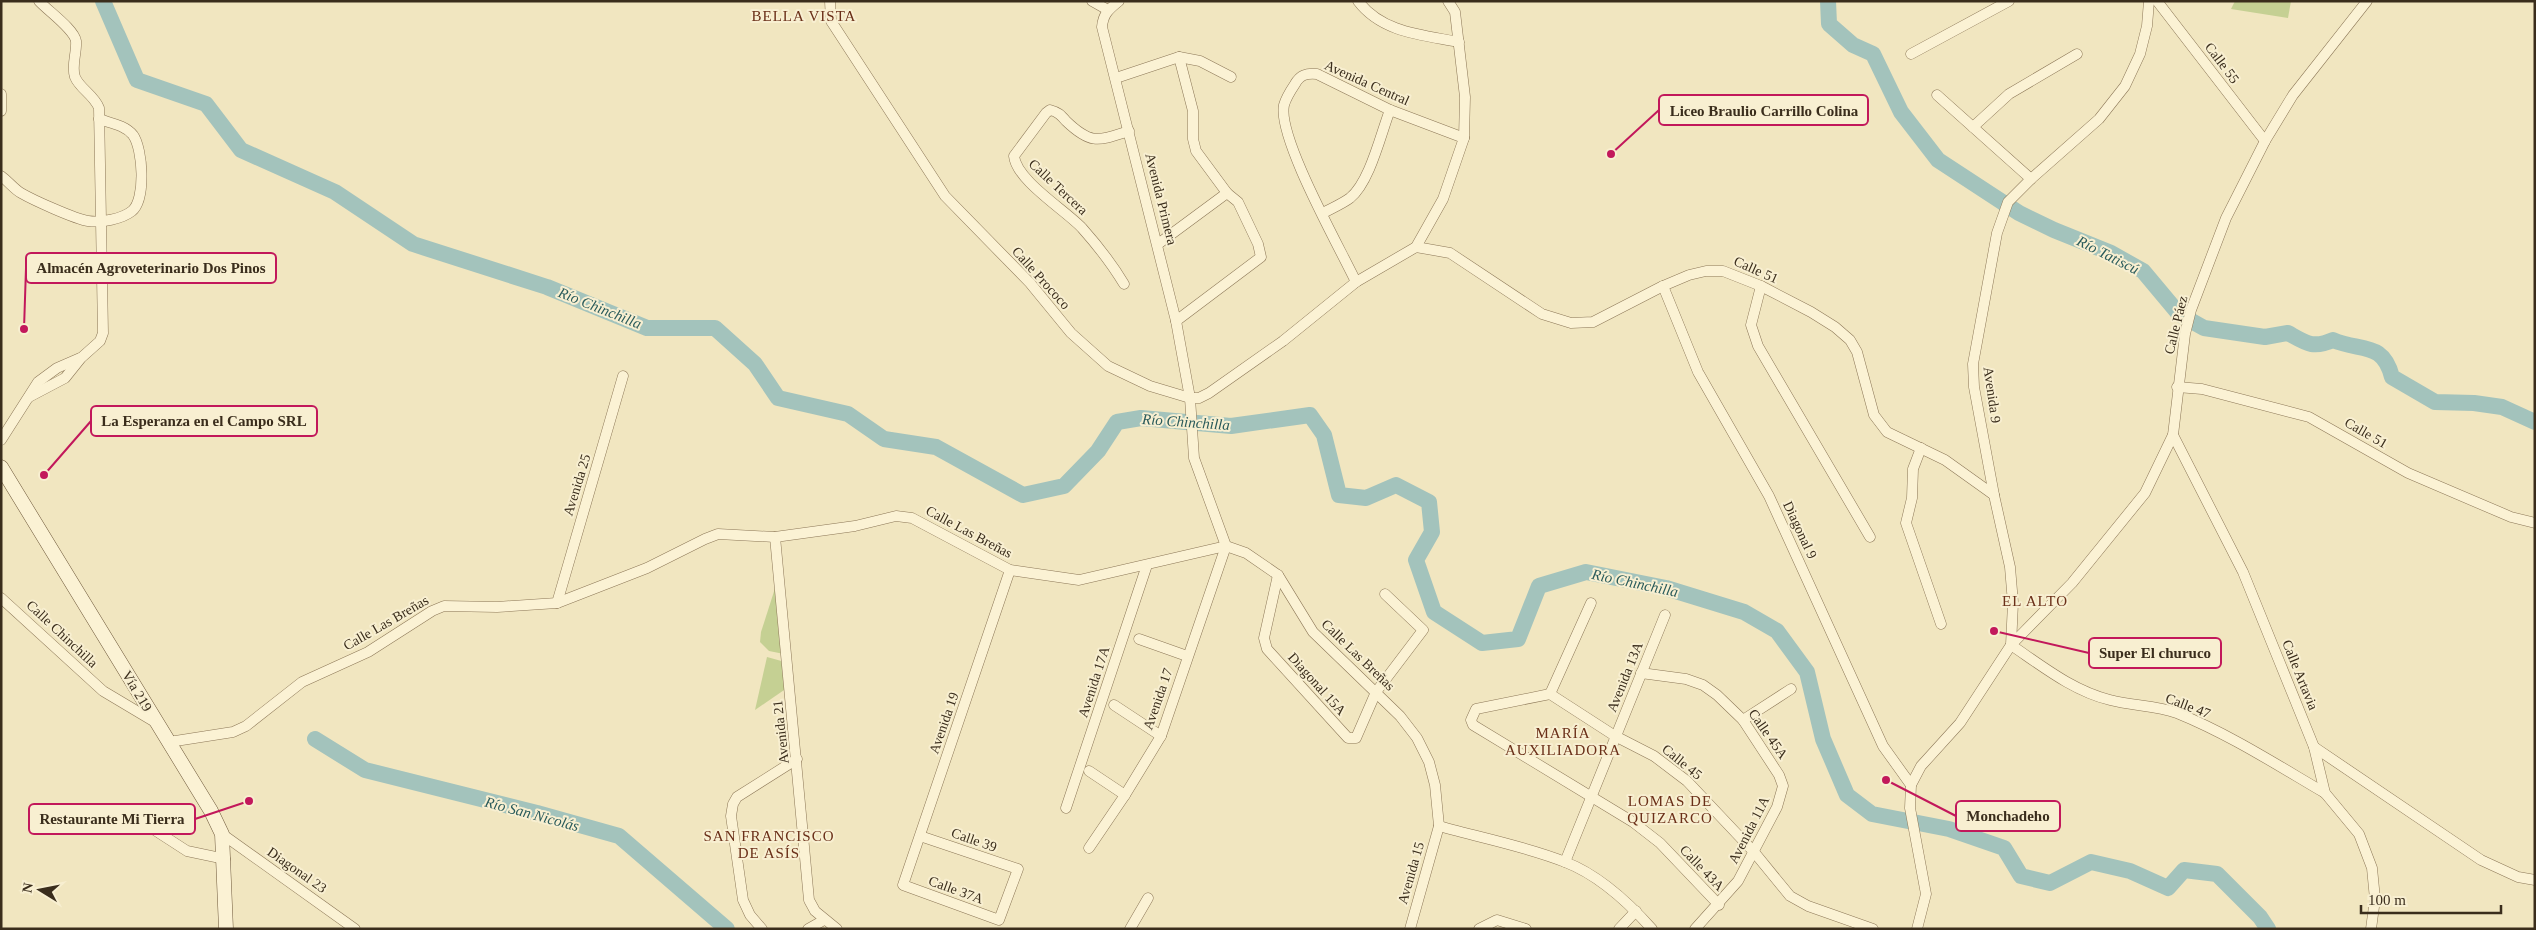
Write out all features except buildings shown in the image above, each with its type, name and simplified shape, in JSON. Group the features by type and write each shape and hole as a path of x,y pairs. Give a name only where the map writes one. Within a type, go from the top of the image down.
{"main road":[{"name":"Vía 219","path":"1,468 211,811 222,834 226,929"}],"street":[{"path":"1,440 29,397 65,378 81,358 100,341 103,332 99,119 95,98 77,80 74,74 76,41 73,33 39,1"},
{"name":"Calle Prococo","path":"830,1 831,20 945,196 1030,283 1071,333 1108,366 1150,386 1190,398"},
{"path":"1092,1 1108,10 1119,1"},
{"path":"1358,1 1374,18 1387,25 1459,42"},
{"path":"1226,546 1194,458 1190,398 1200,398 1209,393 1276,346 1356,282 1416,247 1443,199 1464,138 1465,97 1459,42 1455,12 1448,1"},
{"path":"1911,54 2009,1"},
{"name":"Avenida 9","path":"2011,645 2013,603 2010,567 1994,495 1974,387 1973,364 2000,220 2008,202 2031,178 2099,119 2125,86 2140,54 2147,26 2149,1"},
{"name":"Calle 55","path":"2157,1 2265,141"},
{"name":"Calle Páez","path":"2011,645 2072,583 2145,494 2173,435 2177,387 2185,334 2191,310 2226,218 2265,141 2293,95 2367,1"},
{"name":"Avenida Primera","path":"1108,10 1103,18 1102,27 1158,244 1176,321 1190,398"},
{"path":"1973,126 2009,94 2077,54"},
{"path":"1116,78 1180,57 1200,61 1230,77"},
{"path":"1176,321 1261,257 1258,244 1238,202 1227,193 1196,151 1193,139 1193,111 1180,57"},
{"name":"Avenida Central","path":"1356,282 1296,158 1287,134 1284,105 1299,77 1308,73 1316,74 1390,110 1464,138"},
{"path":"1,94 1,110"},
{"path":"1937,95 2031,178"},
{"name":"Calle Tercera","path":"1124,284 1112,264 1081,228 1018,170 1014,156 1050,110 1057,112 1081,135 1091,140 1101,140 1129,131"},
{"path":"1323,213 1350,198 1358,190 1365,177 1390,110"},
{"path":"1,176 21,193 88,221 101,222 114,219 132,211 140,199 142,190 138,144 132,134 123,127 99,119"},
{"path":"1158,244 1227,193"},
{"name":"Calle 51","path":"1416,247 1450,253 1542,314 1571,323 1593,322 1663,286 1688,275 1706,271 1723,271 1761,286 1811,312 1835,327 1850,340 1857,352 1874,415 1887,432 1945,460 1994,495"},
{"name":"Diagonal 9","path":"1663,286 1698,372 1769,496 1883,746 1911,785"},
{"path":"1761,286 1751,325 1758,346 1870,537"},
{"name":"Avenida 25","path":"557,603 623,376"},
{"name":"Calle 51","path":"2177,387 2202,389 2309,417 2408,473 2511,517 2535,523"},
{"name":"Calle Artavia","path":"2173,435 2243,572 2314,747 2325,792 2359,834 2372,868 2375,898 2371,929"},
{"path":"1921,448 1913,469 1912,498 1906,523 1941,624"},
{"name":"Calle Las Breñas","path":"169,742 233,732 246,726 302,682 368,652 432,611 444,606 497,607 557,603 647,568 705,538 718,534 775,536 855,526 896,516 912,518 1010,570 1079,580 1226,546 1246,553 1278,575 1313,632 1400,716 1417,738 1428,762 1435,785 1440,826"},
{"name":"Avenida 21","path":"775,536 809,900 815,911 837,929"},
{"name":"Avenida 17","path":"1089,848 1125,796 1160,736 1226,546"},
{"name":"Avenida 17A","path":"1066,808 1147,565"},
{"name":"Avenida 19","path":"903,885 1010,570"},
{"name":"Diagonal 15A","path":"1278,575 1265,644 1267,649 1348,738 1356,738 1376,692"},
{"path":"1376,692 1424,630 1385,594"},
{"name":"Calle Chinchilla","path":"1,598 103,691 156,722"},
{"path":"1550,694 1591,603"},
{"name":"Avenida 13A","path":"1565,862 1665,615"},
{"path":"1138,639 1187,656"},
{"path":"1917,929 1926,894 1910,808 1911,785 1921,766 1960,723 2011,645"},
{"name":"Calle 47","path":"2011,645 2066,682 2090,694 2111,701 2166,709 2178,713 2229,737 2325,792"},
{"name":"Calle 45A","path":"1641,674 1686,679 1703,685 1743,720 1779,774 1784,786"},
{"path":"1743,720 1791,689"},
{"name":"Calle 43A","path":"1550,694 1476,709 1472,715 1473,725 1590,798 1633,822 1660,844 1719,905"},
{"name":"Calle 45","path":"1550,694 1615,736 1654,756 1687,781 1754,852 1790,896 1808,906 1873,929"},
{"path":"1114,705 1160,736"},
{"path":"2314,747 2481,860 2518,877 2535,880"},
{"path":"762,929 750,915 742,900 731,816 733,804 737,797 797,759"},
{"path":"1089,771 1125,796"},
{"name":"Avenida 11A","path":"1695,929 1719,905 1738,881 1777,806 1784,786"},
{"path":"136,818 188,851 224,859"},
{"path":"1440,826 1565,862 1595,878 1636,911 1652,929"},
{"name":"Avenida 15","path":"1410,929 1440,826"},
{"name":"Diagonal 23","path":"222,834 355,929"},
{"name":"Calle 39","path":"920,836 1018,870 999,920"},
{"name":"Calle 37A","path":"903,885 999,920"},
{"path":"1130,929 1148,898"},
{"path":"1619,929 1636,911"},
{"path":"808,929 824,920"},
{"path":"1479,929 1497,920 1526,929"}],"green space":[{"path":"2235,1 2291,1 2288,18 2231,9"},
{"path":"777,582 784,654 769,651 760,642 761,632"},
{"path":"767,657 785,662 787,688 755,710"}],"waterway":[{"name":"Río Chinchilla","path":"103,1 137,80 206,104 241,150 335,192 413,244 547,287 647,328 715,328 755,364 778,398 848,414 884,439 936,447 1023,495 1064,486 1098,451 1117,422 1141,418 1231,426 1310,415 1324,435 1339,495 1366,498 1396,485 1429,502 1432,532 1416,560 1434,612 1482,643 1518,639 1539,586 1586,572 1666,588 1744,612 1777,631 1807,672 1823,739 1847,795 1872,814 1949,829 2004,848 2021,876 2050,883 2091,862 2130,871 2168,888 2184,870 2217,874 2260,917 2268,929"},
{"name":"Río Tatiscú","path":"1828,1 1829,24 1853,45 1873,54 1901,112 1938,160 2019,213 2054,230 2111,253 2143,271 2179,314 2204,328 2265,337 2288,333 2310,344 2326,343 2333,340 2370,350 2383,358 2392,377 2435,402 2474,403 2502,407 2535,422"},
{"name":"Río San Nicolás","path":"315,739 365,770 537,813 619,836 727,929"}],"place":[{"name":"Liceo Braulio Carrillo Colina","path":"1611,154"},
{"name":"Almacén Agroveterinario Dos Pinos","path":"24,329"},
{"name":"La Esperanza en el Campo SRL","path":"44,475"},
{"name":"Super El churuco","path":"1994,631"},
{"name":"Monchadeho","path":"1886,780"},
{"name":"Restaurante Mi Tierra","path":"249,801"}],"district":[{"name":"BELLA VISTA","path":"804,16"},
{"name":"EL ALTO","path":"2035,601"},
{"name":"MARÍA AUXILIADORA","path":"1563,742"},
{"name":"LOMAS DE QUIZARCO","path":"1670,810"},
{"name":"SAN FRANCISCO DE ASÍS","path":"769,844"}]}
